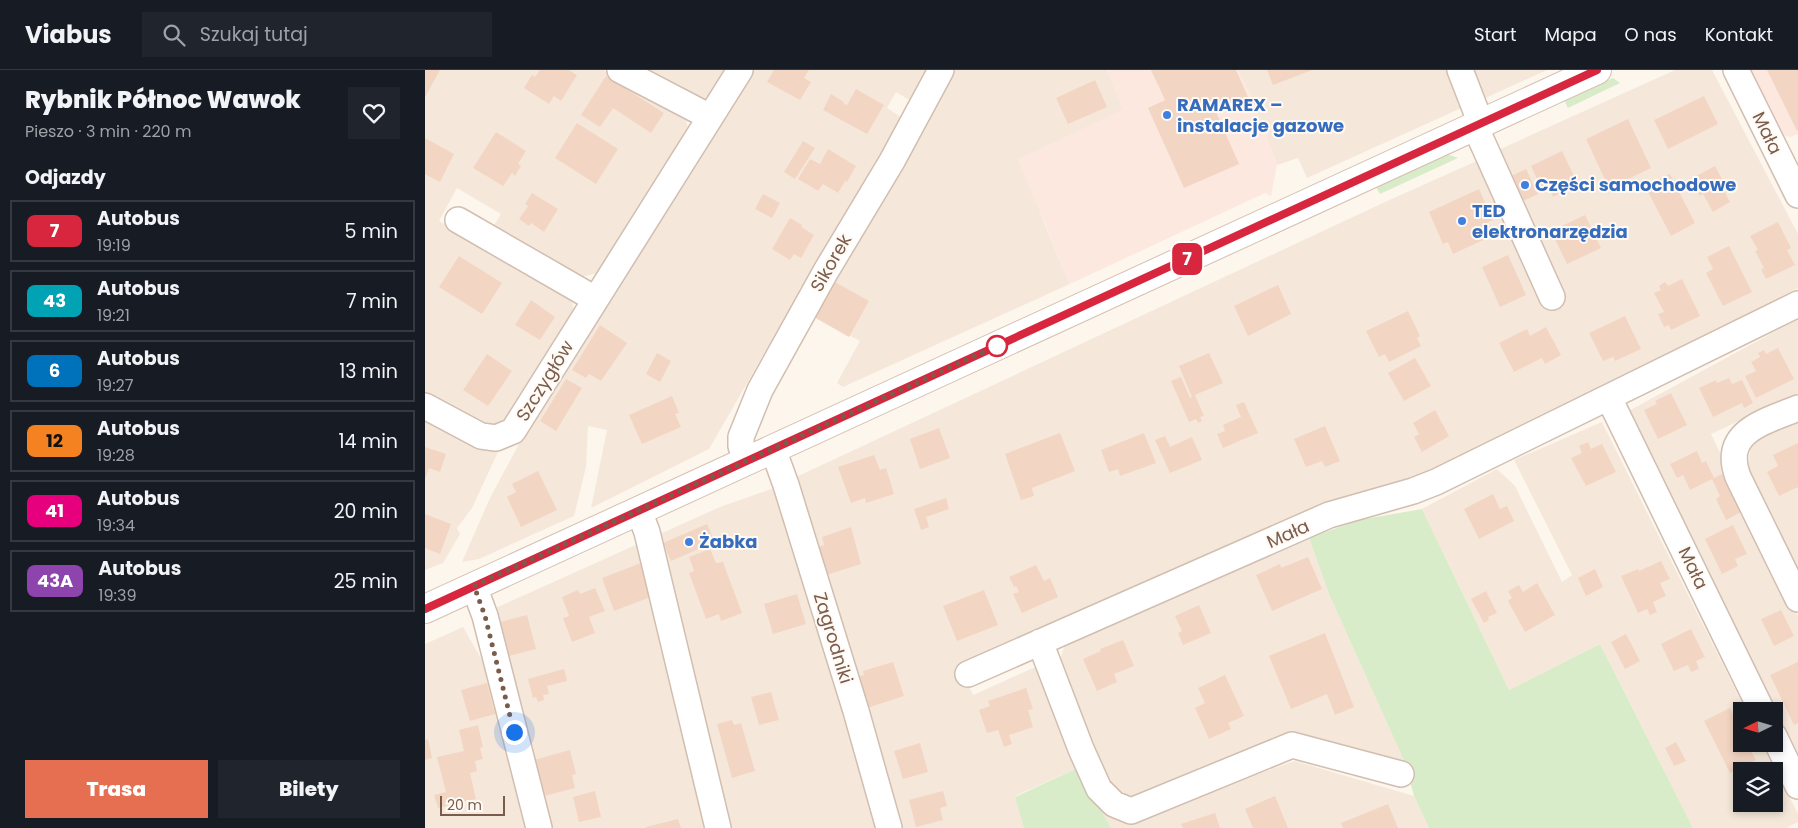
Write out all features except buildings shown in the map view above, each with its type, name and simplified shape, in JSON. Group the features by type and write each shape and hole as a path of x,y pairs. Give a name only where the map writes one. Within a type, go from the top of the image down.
{"main road":[{"path":"425,609 1597,70"}],"street":[{"path":"620,70 710,117"},
{"name":"Szczygłów","path":"425,406 481,436 496,438 509,434 518,426 595,299 740,70"},
{"name":"Sikorek","path":"746,461 741,446 742,433 760,390 826,271 892,161 941,70"},
{"path":"1460,70 1478,125 1552,297"},
{"name":"Mała","path":"1736,70 1798,195"},
{"path":"458,220 595,299"},
{"name":"Mała","path":"967,674 1329,515 1413,491 1435,482 1798,304"},
{"name":"Mała","path":"1609,398 1758,702"},
{"path":"1798,408 1763,423 1744,434 1737,444 1733,458 1738,477 1798,599"},
{"name":"Zagrodniki","path":"773,448 856,711 889,828"},
{"path":"639,511 647,532 718,828"},
{"path":"474,586 485,616 539,828"},
{"path":"1040,642 1081,749 1099,789 1115,804 1131,811 1292,745 1401,774"},
{"path":"1782,752 1798,786"}],"shaded area":[{"path":"425,70 603,70 685,113 689,135 603,272 576,278 492,229 501,214 457,188 439,221 571,298 575,316 512,419 477,428 425,397"},
{"path":"639,70 727,70 709,100 680,94"},
{"path":"754,70 928,70 911,101 896,92 887,108 901,117 810,277 800,288 798,295 709,449 591,508 607,430 588,426 586,467 574,516 479,559 462,562 490,498 527,429"},
{"path":"951,70 1107,70 1124,110 1042,218 1070,284 843,387 837,383 860,341 814,317"},
{"path":"1238,70 1454,70 1468,105 1307,178 1298,158 1277,165 1250,94"},
{"path":"1238,70 1250,94 1277,165 1271,196 1265,193 1070,284 1018,159 1123,110 1107,71"},
{"path":"1467,70 1547,70 1479,101"},
{"path":"1675,70 1712,70 1798,234 1798,288 1503,438 1125,606 963,674 973,695 1040,665 1080,767 1015,796 1024,828 896,828 794,478 1385,202"},
{"path":"1747,70 1798,70 1798,134 1790,137 1778,134"},
{"path":"1798,319 1798,393 1711,434 1798,617 1798,755 1783,729 1783,702 1768,702 1623,414"},
{"path":"425,416 466,439 498,452 472,508 457,528 460,534 443,563 425,570"},
{"path":"1798,421 1798,578 1747,479 1751,441"},
{"path":"1602,422 1742,702 1733,702 1733,752 1767,752 1772,762 1733,762 1733,812 1783,812 1783,784 1798,814 1798,822 1786,828 1693,828 1600,644 1509,690 1422,509 1497,469 1515,486 1562,582 1572,575 1514,460"},
{"path":"774,488 879,828 548,828 489,611 720,507"},
{"path":"1306,530 1329,594 1405,763 1291,732 1137,802 1120,799 1109,785 1059,664 1066,641"},
{"path":"463,627 490,674 526,828 425,828 425,644"},
{"path":"1295,761 1414,796 1429,828 1111,828 1091,792 1167,805"}],"green space":[{"path":"1613,78 1620,83 1568,108 1564,100"},
{"path":"1447,154 1458,158 1380,194 1376,187"},
{"path":"1422,509 1509,690 1600,644 1693,828 1429,828 1414,796 1405,763 1329,594 1309,538 1359,520"},
{"path":"1080,767 1091,792 1111,828 1024,828 1015,797"}],"bus line":[{"name":"7","path":"425,609 1597,70"}],"place":[{"name":"RAMAREX – instalacje gazowe","path":"1167,115"},
{"name":"Części samochodowe","path":"1525,185"},
{"name":"TED elektronarzędzia","path":"1462,221"},
{"name":"Żabka","path":"689,542"}],"route":[{"path":"514,732 485,616 474,586 999,345 997,346"}]}
